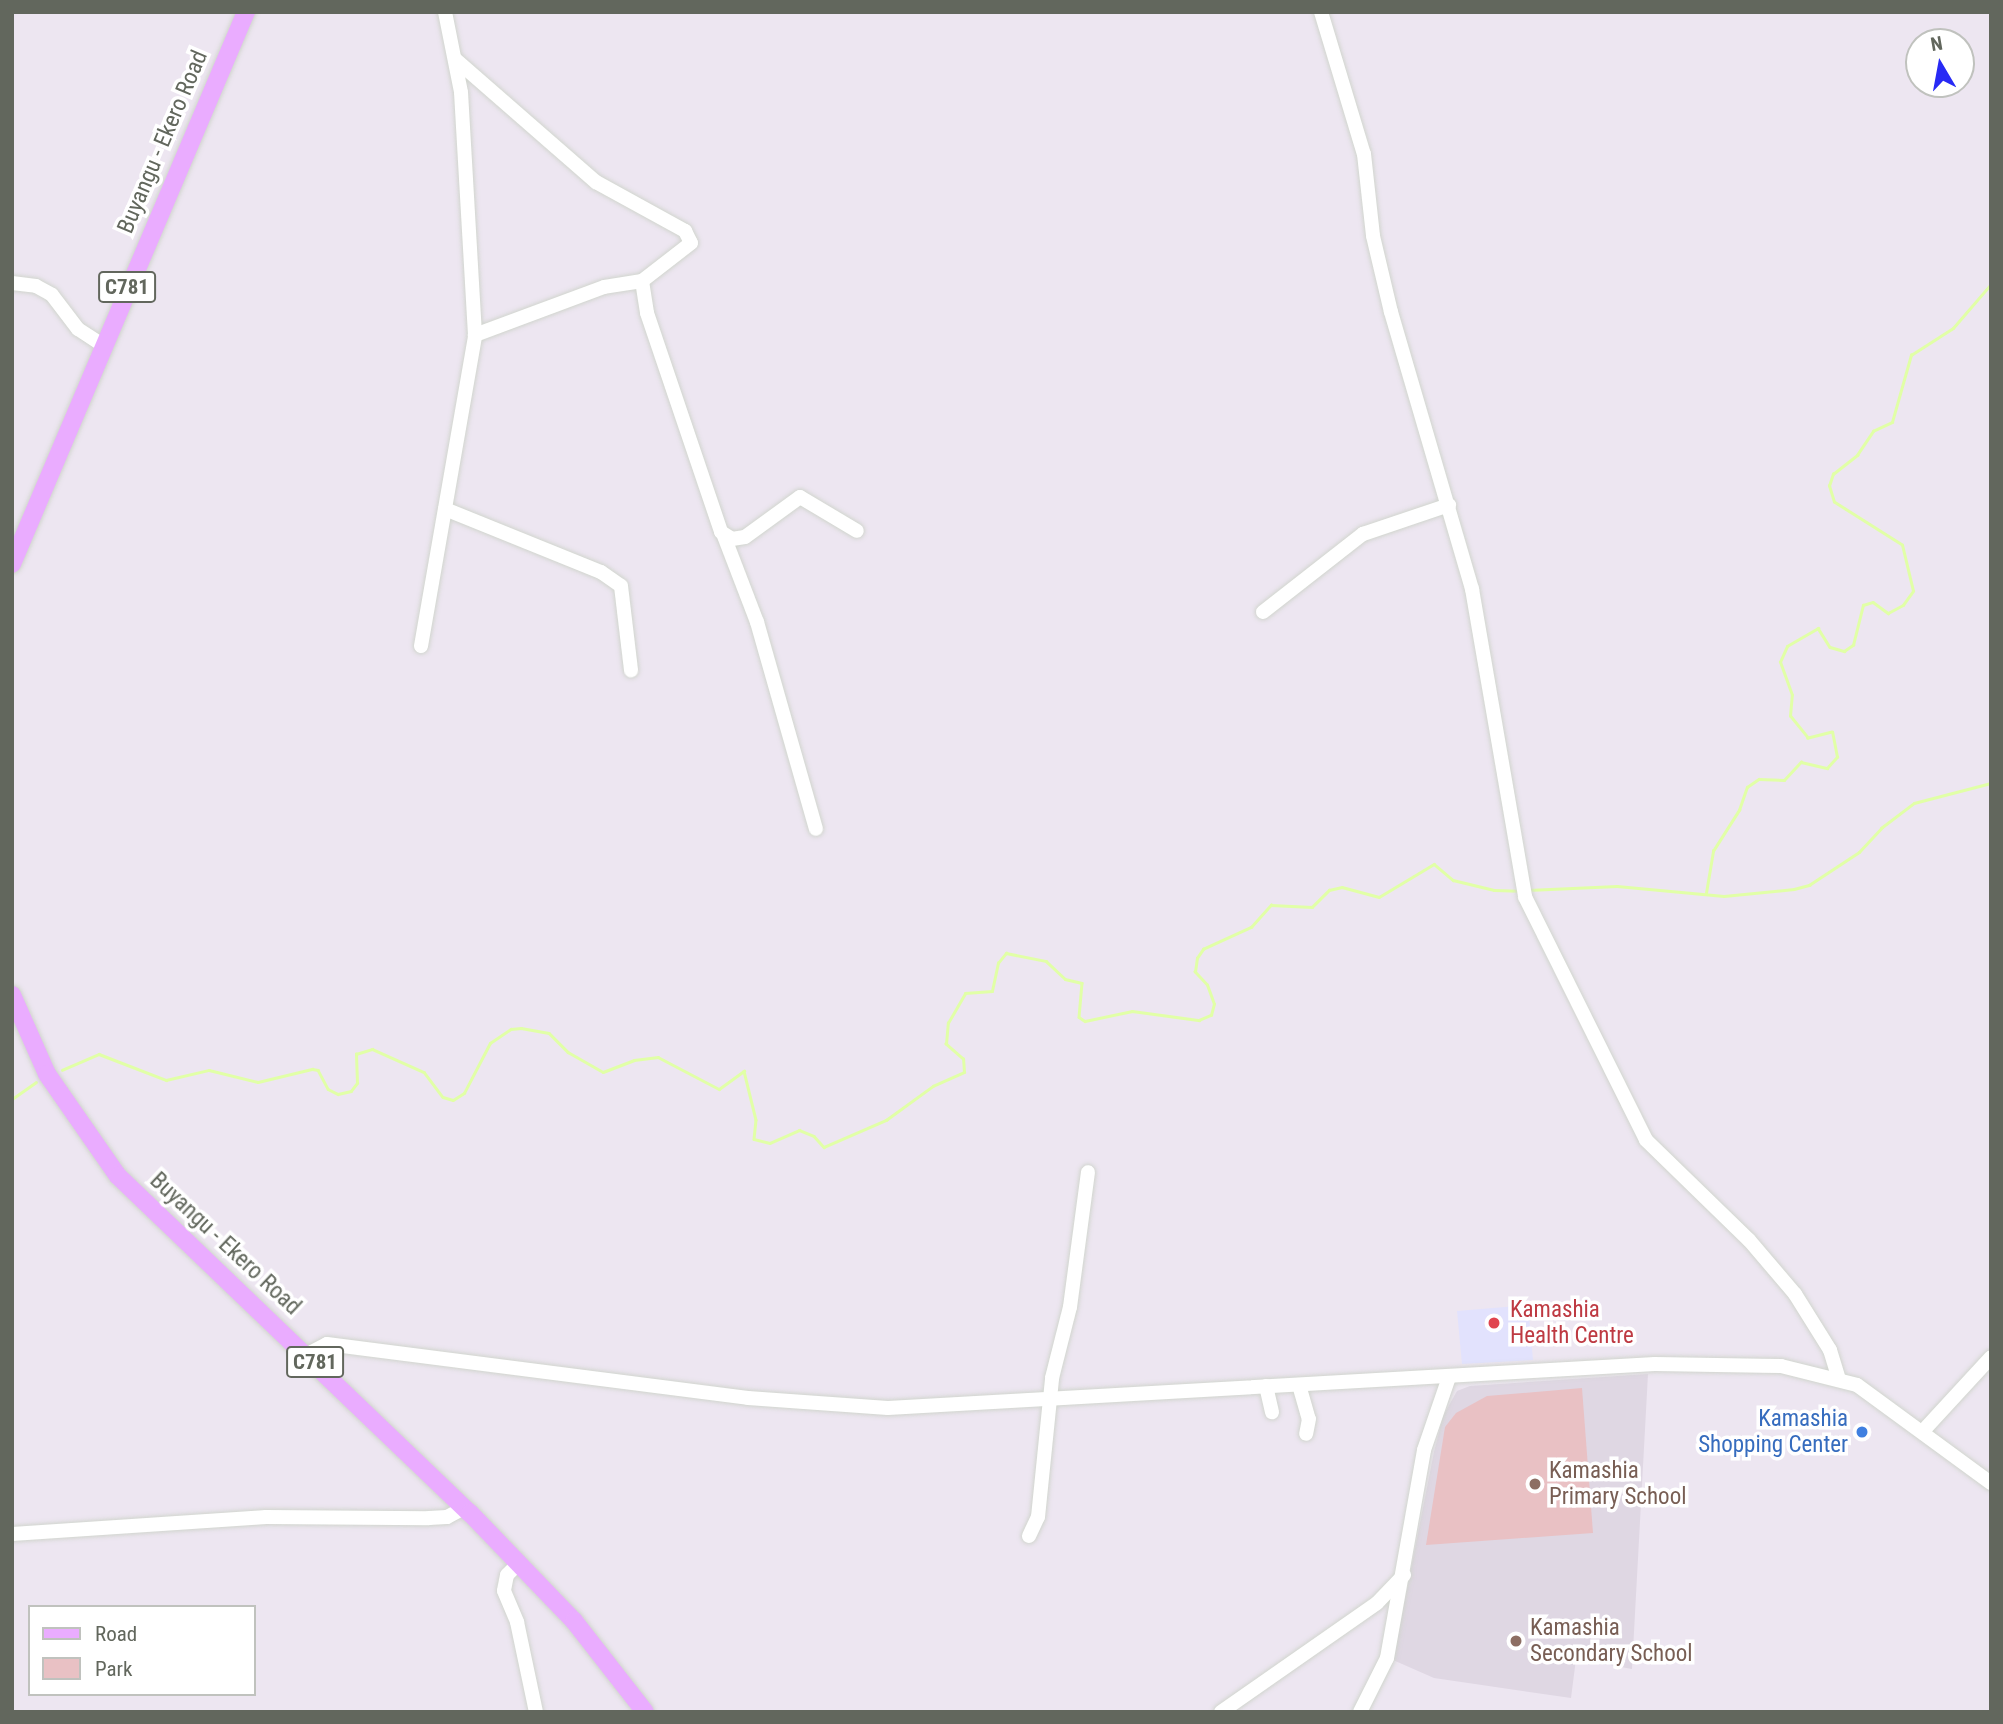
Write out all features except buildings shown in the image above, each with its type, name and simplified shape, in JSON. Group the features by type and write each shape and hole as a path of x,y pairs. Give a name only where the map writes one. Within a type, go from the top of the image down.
{"main road":[{"name":"Buyangu - Ekero Road","path":"12,564 246,12"},
{"name":"Buyangu - Ekero Road","path":"12,995 47,1074 103,1158 194,1253 307,1354 519,1563 574,1621 646,1712"}],"street":[{"path":"421,646 475,335 467,166 456,60 444,12"},
{"path":"1321,12 1364,155 1373,236 1388,300 1472,589 1523,890 1646,1140 1749,1240 1796,1294 1830,1350 1838,1377"},
{"path":"456,60 596,182 689,234 686,249 642,281 604,287 475,335"},
{"path":"642,281 647,313 690,453 757,622 816,829"},
{"path":"12,283 36,286 52,295 78,329 103,345"},
{"path":"724,536 745,537 800,497 857,531"},
{"path":"1264,612 1363,534 1449,505"},
{"path":"445,509 601,572 621,586 631,670"},
{"path":"1029,1536 1038,1517 1050,1398 1070,1307 1088,1172"},
{"path":"307,1354 327,1344 849,1407 1701,1363 1781,1366 1838,1377 1880,1399 1991,1483"},
{"path":"1923,1431 1991,1357"},
{"path":"1360,1712 1387,1658 1405,1574 1424,1450 1449,1377"},
{"path":"1299,1385 1309,1419 1307,1434"},
{"path":"1266,1386 1272,1412"},
{"path":"12,1534 266,1517 447,1517 464,1508"},
{"path":"519,1563 508,1575 504,1591 517,1622 536,1712"},
{"path":"1221,1712 1377,1603 1405,1574"}],"shaded area":[{"name":"Kamashia Health Centre","path":"1528,1305 1533,1360 1462,1364 1457,1311"},
{"name":"Kamashia Primary School","path":"1648,1374 1632,1669 1576,1659 1571,1698 1434,1678 1393,1660 1434,1452 1443,1416 1457,1391 1470,1386"}],"green space":[{"path":"1582,1388 1593,1533 1426,1545 1445,1427 1456,1413 1487,1396"}],"waterway":[{"path":"1706,893 1713,851 1739,810 1747,787 1759,779 1784,780 1801,762 1827,768 1837,757 1832,732 1808,738 1790,716 1792,695 1780,662 1787,646 1818,628 1830,647 1844,651 1853,645 1863,605 1873,602 1888,613 1903,605 1913,591 1902,545 1834,502 1829,486 1833,474 1857,455 1873,431 1892,422 1911,355 1953,328 1991,284"},
{"path":"1528,890 1617,886 1724,896 1794,889 1809,885 1859,852 1881,828 1914,803 1991,783"},
{"path":"62,1070 99,1054 166,1080 209,1070 258,1082 312,1069 318,1070 328,1089 338,1094 351,1091 357,1083 356,1054 372,1049 424,1072 443,1097 453,1100 464,1093 490,1043 511,1029 521,1028 549,1033 568,1052 603,1072 634,1060 658,1057 719,1089 744,1071 756,1120 754,1139 770,1143 799,1130 814,1136 824,1147 886,1120 933,1086 964,1072 963,1059 946,1044 948,1023 965,993 992,991 998,963 1006,953 1046,961 1065,979 1082,983 1079,1017 1085,1021 1132,1011 1199,1020 1211,1015 1214,1004 1207,985 1195,972 1197,958 1203,949 1251,927 1271,905 1312,907 1329,890 1342,887 1379,897 1434,864 1453,880 1494,890 1518,891"},
{"path":"12,1099 36,1082"}],"place":[{"name":"Kamashia Health Centre","path":"1494,1323"},
{"name":"Kamashia Shopping Center","path":"1862,1432"},
{"name":"Kamashia Primary School","path":"1535,1484"},
{"name":"Kamashia Secondary School","path":"1516,1641"}]}
